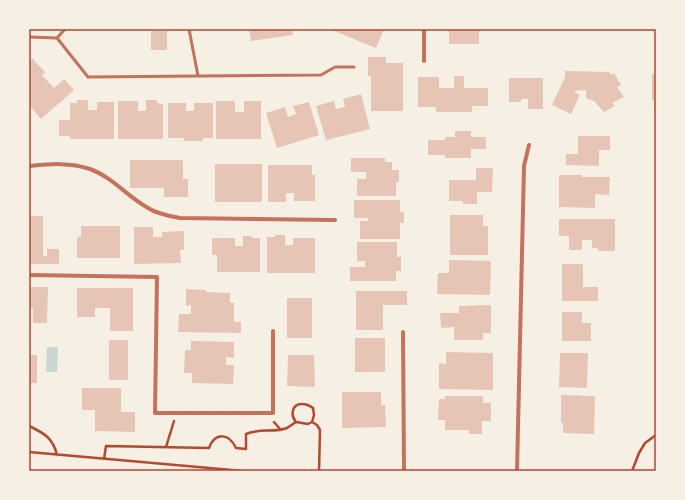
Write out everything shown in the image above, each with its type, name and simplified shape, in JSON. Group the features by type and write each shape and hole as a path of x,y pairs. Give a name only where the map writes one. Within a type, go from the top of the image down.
{"street":[{"path":"424,29 424,61"},
{"path":"517,471 524,166 529,145"},
{"path":"29,166 55,164 73,165 91,170 119,186 148,208 169,216 188,218 335,220"},
{"path":"29,274 157,277 154,412 272,412 272,331"},
{"path":"403,332 404,471"}],"lane":[{"path":"57,38 65,29"},
{"path":"189,29 198,76"},
{"path":"29,37 57,38 88,77 321,75 335,67 354,67"}],"path":[{"path":"312,422 314,415 313,408 304,404 298,405 294,408 292,418 296,422 308,424 312,422 317,425 320,430 319,471"},
{"path":"166,447 177,413"},
{"path":"104,459 106,446 209,448 211,442 216,438 222,437 228,438 233,442 236,448 246,449 246,434 252,431 286,428 296,422"},
{"path":"29,426 44,433 55,446 57,455"},
{"path":"632,471 639,453 645,443 656,435"},
{"path":"29,452 243,471"}],"shaded area":[{"path":"47,347 58,347 57,372 46,372"}],"building":[{"path":"249,29 292,29 293,35 251,41"},
{"path":"329,29 384,29 376,48"},
{"path":"449,29 479,29 479,44 449,44"},
{"path":"151,31 167,31 167,50 151,50"},
{"path":"368,57 386,57 386,63 403,63 403,111 371,111 371,76 368,76"},
{"path":"32,58 45,72 42,75 54,88 64,79 74,90 41,119 29,105 29,62"},
{"path":"565,71 609,72 612,75 614,73 621,85 617,87 624,97 612,103 615,106 604,112 594,101 586,98 586,90 573,91 580,95 571,114 552,105 565,77"},
{"path":"652,74 656,74 656,110 654,110 654,100 652,100"},
{"path":"454,76 464,76 464,88 488,88 488,106 472,106 472,112 436,112 436,107 418,107 418,77 439,77 439,88 454,88"},
{"path":"509,78 543,78 543,109 528,109 528,99 521,99 521,102 509,102"},
{"path":"361,94 370,129 326,140 316,106 334,101 336,109 345,107 343,99"},
{"path":"77,100 88,100 88,110 97,110 97,102 114,102 114,139 70,139 70,136 59,136 59,120 70,120 70,103 77,103"},
{"path":"146,100 157,100 157,103 163,104 163,139 118,139 118,101 138,101 138,111 146,111"},
{"path":"216,101 235,101 235,112 244,112 244,101 261,101 261,139 216,139"},
{"path":"309,102 319,135 277,148 266,113 285,107 288,117 296,114 293,106"},
{"path":"168,103 186,103 186,111 194,111 194,103 213,103 213,138 203,138 203,141 184,141 184,138 168,138"},
{"path":"455,131 471,131 471,137 486,137 486,149 471,149 471,158 445,158 445,155 428,155 428,140 445,140 445,137 455,137"},
{"path":"578,136 610,136 610,150 599,150 599,166 566,165 566,154 578,154"},
{"path":"351,158 385,158 385,162 392,162 392,170 399,170 399,182 396,182 396,196 357,196 357,179 366,179 366,172 351,172"},
{"path":"130,160 183,160 183,179 188,179 188,197 164,197 164,188 130,188"},
{"path":"215,164 262,164 262,202 215,202"},
{"path":"268,165 312,165 312,175 315,175 315,201 294,201 294,193 286,193 286,202 268,202"},
{"path":"476,168 493,168 492,192 477,192 477,204 463,204 463,201 449,201 449,180 476,180"},
{"path":"559,175 610,177 609,195 595,194 595,208 559,207"},
{"path":"354,200 400,200 400,212 404,212 404,223 400,223 400,239 360,239 360,221 368,221 368,218 354,218"},
{"path":"450,215 483,215 483,226 488,226 488,255 450,255"},
{"path":"29,216 43,216 43,256 47,256 47,249 59,249 59,264 29,264"},
{"path":"559,219 615,219 615,251 598,251 598,248 592,248 592,240 582,240 582,250 569,250 569,236 559,236"},
{"path":"81,226 120,226 120,258 77,258 77,237 81,237"},
{"path":"134,227 153,227 153,237 162,237 162,232 184,231 184,250 180,250 181,263 134,264"},
{"path":"275,235 285,235 285,245 293,245 293,238 315,238 315,273 267,273 267,237 275,237"},
{"path":"243,236 260,238 260,272 217,272 217,255 212,255 212,238 235,238 235,246 243,246"},
{"path":"357,242 397,242 397,257 401,257 401,271 396,271 396,281 350,281 350,267 365,267 365,261 357,261"},
{"path":"449,260 491,261 490,295 437,294 438,273 449,273"},
{"path":"562,264 583,264 583,287 598,287 598,301 562,301"},
{"path":"29,287 48,287 47,323 33,323 33,308 29,308"},
{"path":"77,288 133,288 133,331 110,331 110,308 95,308 95,317 77,317"},
{"path":"186,289 230,293 230,303 234,303 234,322 241,322 241,333 178,332 179,314 191,314 191,305 186,306"},
{"path":"356,291 407,291 407,305 383,305 383,330 356,330"},
{"path":"287,298 312,298 312,338 287,338"},
{"path":"491,305 491,333 483,333 483,340 454,340 454,327 441,328 440,313 459,313 459,306"},
{"path":"562,312 582,312 582,323 591,323 591,341 562,341"},
{"path":"355,338 385,338 385,372 355,372"},
{"path":"109,340 128,340 128,380 109,380"},
{"path":"191,341 234,342 234,358 226,357 226,365 234,365 233,384 192,383 192,373 184,373 185,350 191,350"},
{"path":"446,352 493,353 493,390 439,389 439,363 446,364"},
{"path":"560,353 588,353 587,388 559,387"},
{"path":"29,355 37,355 37,383 29,383"},
{"path":"288,355 314,355 315,387 287,386"},
{"path":"82,388 121,388 121,412 135,412 135,432 95,431 95,410 82,410"},
{"path":"342,392 381,392 381,405 385,405 386,427 342,428"},
{"path":"561,395 595,396 594,434 563,433 563,423 561,423"},
{"path":"445,396 483,396 483,403 491,403 491,421 482,421 482,434 469,434 469,430 445,430 445,420 438,420 439,399 445,399"}]}
